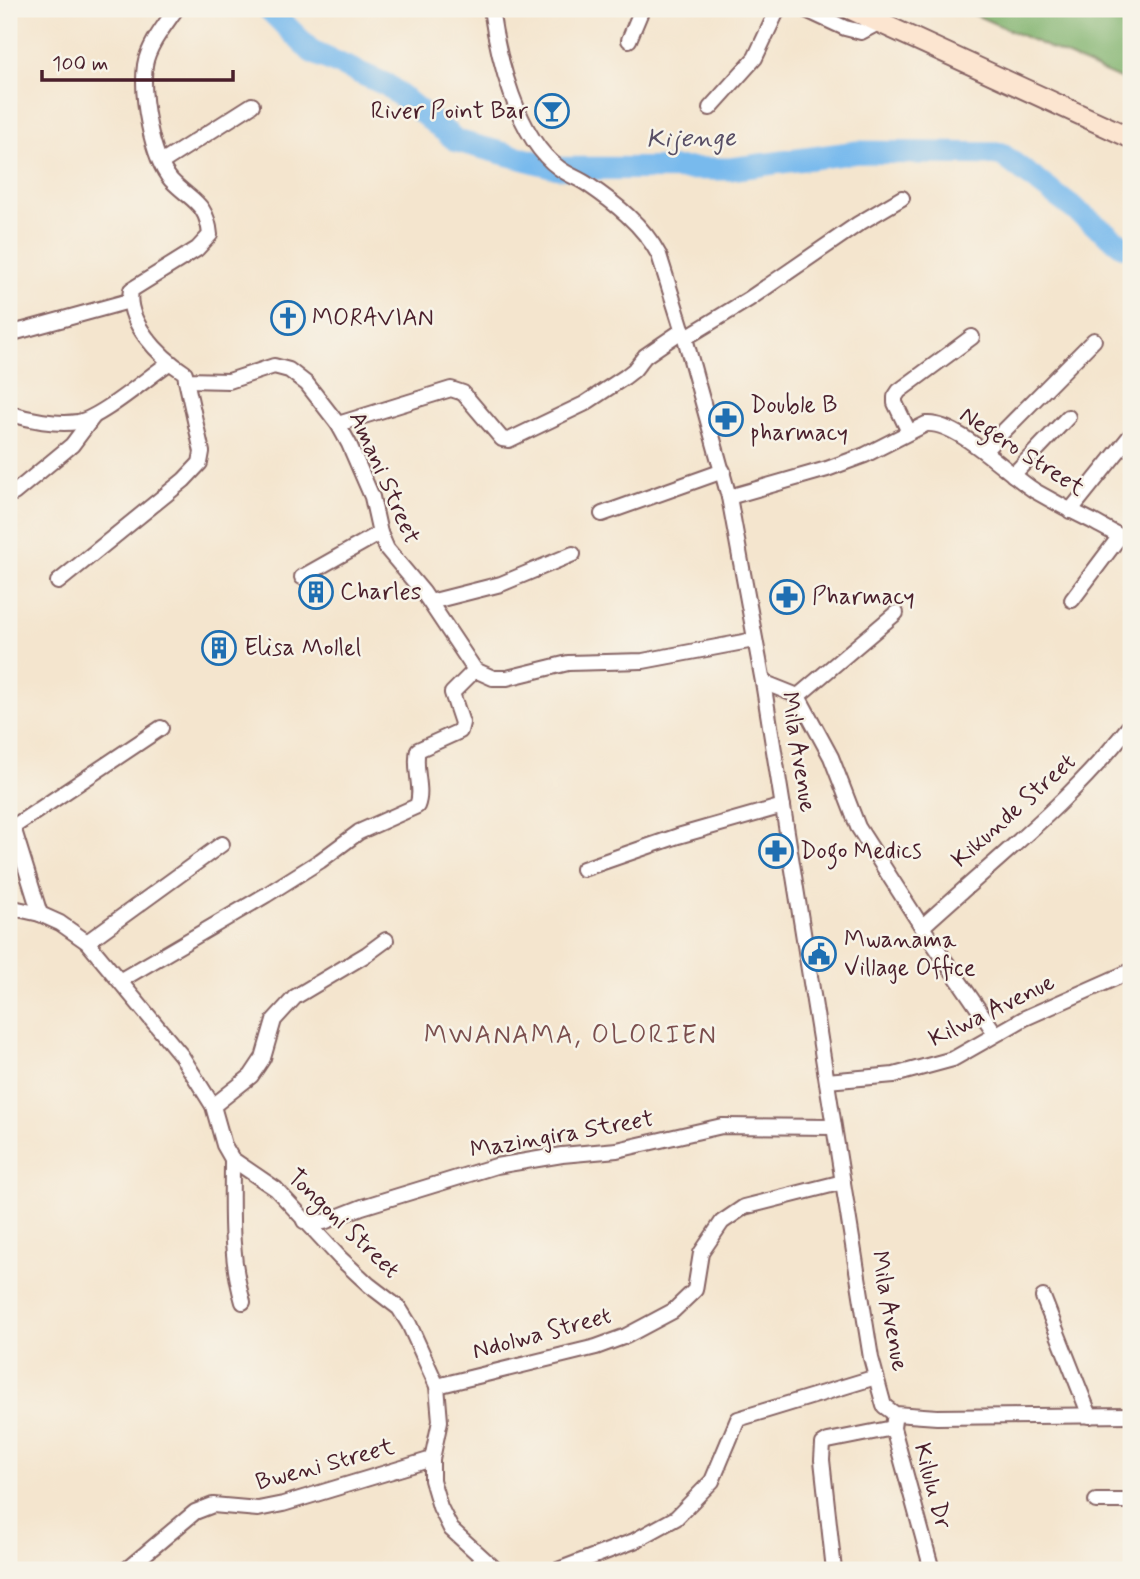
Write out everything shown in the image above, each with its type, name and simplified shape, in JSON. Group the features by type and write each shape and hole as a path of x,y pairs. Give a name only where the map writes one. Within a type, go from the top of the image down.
{"main road":[{"path":"850,9 1131,138"}],"street":[{"path":"58,582 184,480 200,463 202,452 185,373 169,363 148,341 129,301 131,290 197,249 209,235 205,211 170,178 161,163 149,124 145,64 176,9"},
{"name":"Mila Avenue","path":"491,9 498,50 524,122 543,152 558,168 587,184 640,227 651,240 659,255 684,334 729,497 754,640 764,681 871,1358 884,1406 894,1421"},
{"path":"629,40 642,9"},
{"path":"710,108 755,58 778,9"},
{"path":"804,9 845,28 861,32 878,23"},
{"path":"161,163 252,105"},
{"path":"338,424 451,389 463,393 502,439 509,440 584,404 625,377 645,356 749,299 858,224 902,198"},
{"path":"9,334 129,301"},
{"path":"909,432 895,397 899,391 972,337"},
{"path":"984,451 1094,340"},
{"path":"9,413 26,419 79,422 94,416 169,363"},
{"name":"Amani Street","path":"186,380 229,381 274,366 289,370 307,384 338,424 372,498 380,534 398,565 430,602 475,670"},
{"path":"14,493 72,445 94,416"},
{"path":"1013,475 1068,417"},
{"name":"Negero Street","path":"729,497 827,469 933,424 948,429 984,451 1013,475 1070,511 1127,537"},
{"path":"1070,511 1131,435"},
{"path":"602,514 723,471"},
{"path":"302,577 380,534"},
{"path":"1072,600 1127,537"},
{"path":"430,602 502,584 573,554"},
{"path":"798,696 896,613"},
{"path":"121,980 211,930 320,861 359,832 417,806 420,803 416,757 418,750 460,731 462,723 451,697 475,670 493,678 507,678 568,663 643,661 754,640"},
{"path":"764,681 798,696 831,757 858,827 995,1033"},
{"name":"Kikunde Street","path":"922,927 1074,791 1099,765 1131,724"},
{"path":"40,914 11,821 161,728"},
{"path":"583,869 678,836 783,806"},
{"path":"87,942 222,844"},
{"path":"9,907 40,914 60,923 87,942 181,1055 213,1105 224,1145 232,1159 232,1246 235,1275 243,1301"},
{"path":"213,1105 251,1076 263,1058 274,1020 284,1006 386,940"},
{"name":"Kilwa Avenue","path":"827,1082 894,1075 933,1066 969,1051 995,1033 1131,971"},
{"name":"Mazingira Street","path":"304,1221 324,1223 362,1207 496,1166 617,1150 722,1126 833,1127"},
{"name":"Tongoni Street","path":"232,1159 276,1189 304,1221 369,1285 399,1308 437,1386 440,1422 432,1459 432,1480 440,1507 451,1530 496,1570"},
{"name":"Ndolwa Street","path":"437,1386 596,1347 626,1336 673,1311 695,1290 701,1253 722,1222 744,1207 843,1182"},
{"path":"1043,1297 1090,1416"},
{"path":"558,1570 634,1541 676,1518 712,1482 738,1419 876,1377"},
{"path":"834,1570 822,1460 823,1444 828,1441 894,1421 937,1416 1131,1415"},
{"name":"Kilulu Dr","path":"894,1421 932,1570"},
{"name":"Bweni Street","path":"126,1570 195,1512 213,1505 258,1509 283,1504 432,1459"},
{"path":"1096,1502 1131,1501"}],"green space":[{"path":"962,9 1131,9 1131,84"}],"waterway":[{"name":"Kijenge","path":"269,9 312,52 387,85 457,141 558,168 730,169 857,152 1001,154 1122,245 1131,248"}],"place":[{"name":"River Point Bar","path":"552,111"},
{"name":"MORAVIAN","path":"288,318"},
{"name":"Double B pharmacy","path":"726,419"},
{"name":"Charles","path":"316,592"},
{"name":"Pharmacy","path":"787,597"},
{"name":"Elisa Mollel","path":"219,648"},
{"name":"Dogo Medics","path":"776,851"},
{"name":"Mwanama Village Office","path":"819,954"}],"district":[{"name":"MWANAMA, OLORIEN","path":"571,1036"}]}
